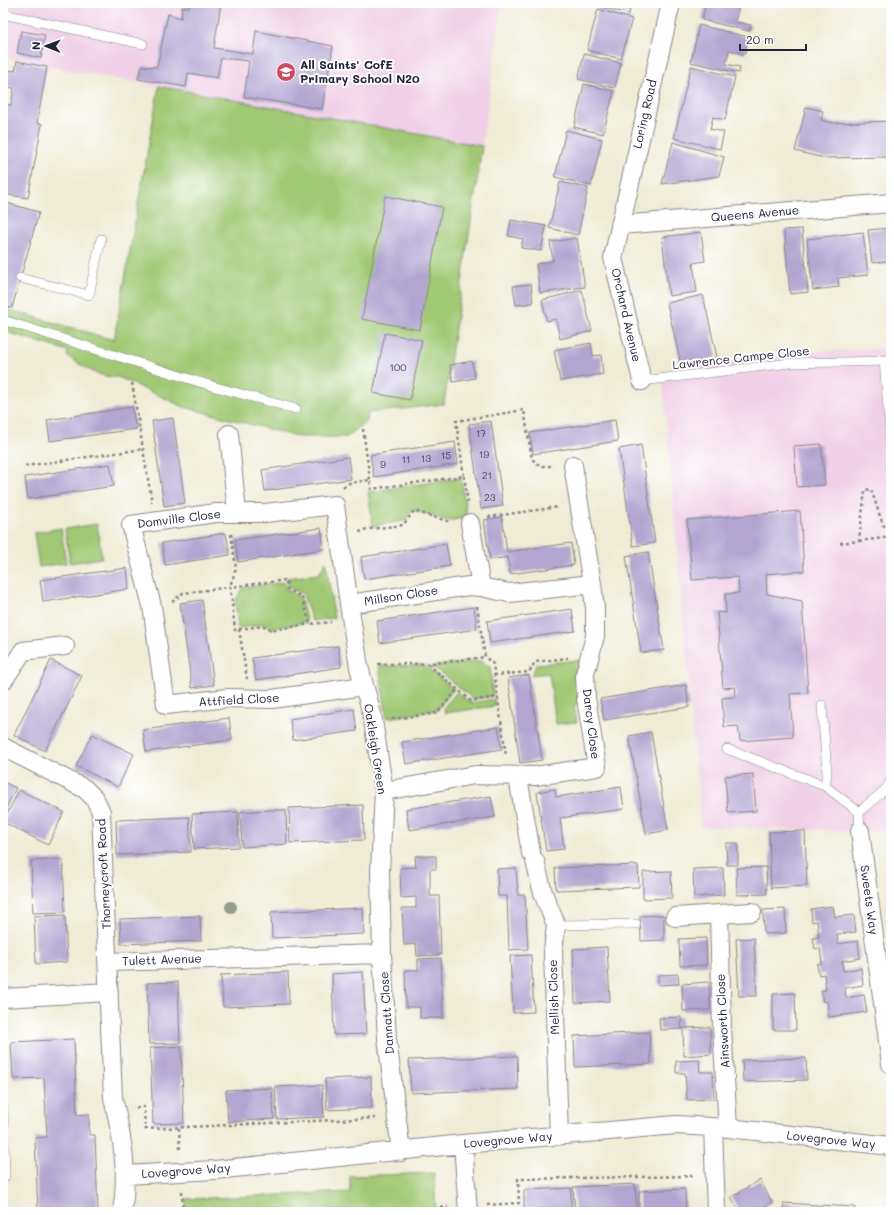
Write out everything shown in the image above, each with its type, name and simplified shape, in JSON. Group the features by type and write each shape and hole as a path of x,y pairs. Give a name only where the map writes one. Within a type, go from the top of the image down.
{"street":[{"name":"Loring Road","path":"620,225 671,3"},
{"name":"Queens Avenue","path":"620,225 891,203"},
{"name":"Orchard Avenue","path":"620,225 613,258 642,381"},
{"name":"Domville Close","path":"229,434 232,513"},
{"path":"573,465 595,608 594,636 590,655"},
{"name":"Domville Close","path":"152,606 131,525 216,513 265,513 336,497"},
{"name":"Millson Close","path":"336,497 351,612 477,587 510,593 592,584"},
{"path":"477,587 478,520"},
{"name":"Attfield Close","path":"152,606 166,705 228,698 250,700 272,699 364,686"},
{"name":"Oakleigh Green","path":"351,612 358,667 372,714 384,791 380,872"},
{"path":"3,681 23,651 65,646"},
{"name":"Darcy Close","path":"384,791 475,775 513,777 597,767 586,698 586,674 590,655"},
{"name":"Thorneycroft Road","path":"3,747 85,789 95,799 101,812 108,962"},
{"path":"513,777 543,893 556,925"},
{"name":"Sweets Way","path":"860,831 888,1012 891,1064"},
{"name":"Dannatt Close","path":"380,872 382,954 387,1038 396,1101 401,1152"},
{"path":"675,917 752,912"},
{"name":"Ainsworth Close","path":"716,1212 713,1153 721,1128 722,1028 719,914"},
{"name":"Mellish Close","path":"556,925 552,951 559,1136"},
{"name":"Tulett Avenue","path":"122,1212 126,1175 121,1131 113,1098 108,962 382,954"},
{"path":"3,998 109,992"},
{"name":"Lovegrove Way","path":"126,1175 215,1170 401,1152 463,1144 676,1126 721,1128 891,1146"},
{"path":"463,1144 468,1209"}],"lane":[{"path":"3,14 143,44"},
{"path":"20,278 89,295 101,239"},
{"path":"3,320 212,386 296,409"},
{"path":"888,360 891,443"},
{"name":"Lawrence Campe Close","path":"642,381 790,363 888,360"},
{"path":"822,705 827,774 825,786"},
{"path":"727,749 825,786 859,812 860,831"},
{"path":"859,812 886,789 891,780"},
{"path":"556,925 636,924"},
{"path":"3,1108 5,1177 3,1177"}],"path":[{"path":"132,383 152,504 155,508"},
{"path":"469,504 456,421 524,410 532,459 540,466 554,466 555,473"},
{"path":"363,430 372,489 464,476"},
{"path":"25,466 144,449"},
{"path":"336,497 349,483 370,480"},
{"path":"859,541 865,490 871,489 883,525 891,530"},
{"path":"478,520 559,509 558,500"},
{"path":"232,513 236,569 230,586 235,630 265,626 271,630 310,624 351,612"},
{"path":"840,542 891,537"},
{"path":"152,606 173,602 183,593 286,580 287,589 302,597 310,624"},
{"path":"477,587 485,658"},
{"path":"239,629 250,700"},
{"path":"494,675 529,672 535,662 590,655"},
{"path":"376,665 428,664 485,658 493,664 497,697 513,777"},
{"path":"428,664 471,701 497,697"},
{"path":"390,719 437,712 457,690"},
{"path":"116,1109 144,1107 145,1129 378,1118 378,1102 396,1101"},
{"path":"439,1212 439,1208 468,1209 518,1203 518,1179 696,1176 702,1153 713,1153"}],"shaded area":[{"name":"All Saints' CofE Primary School N20","path":"3,3 157,3 178,7 179,3 502,3 482,146 3,58"},
{"path":"891,348 891,832 701,827 662,371 804,352"}],"green space":[{"path":"159,86 482,146 444,404 368,413 367,421 347,437 299,437 184,407 118,377 104,376 91,371 67,356 68,351 3,331 3,308 114,340"},
{"path":"461,478 467,517 449,521 413,510 404,521 373,526 368,492"},
{"path":"97,524 102,558 70,563 65,529"},
{"path":"61,528 66,563 39,567 34,533"},
{"path":"326,562 334,618 312,621 303,594 289,587 287,578 319,574"},
{"path":"285,582 286,589 300,597 307,622 272,628 265,624 238,628 235,602 242,588"},
{"path":"580,660 580,701 574,706 577,722 556,724 549,673 531,675 537,664"},
{"path":"482,661 490,667 493,696 473,699 432,666"},
{"path":"424,665 454,689 437,710 387,718 379,666"},
{"path":"457,692 471,703 494,699 495,706 445,713 444,707"},
{"path":"434,1173 436,1212 187,1212 186,1199 350,1192 350,1176"}],"building":[{"path":"190,3 221,3 214,48 253,54 256,31 333,46 322,109 244,97 249,61 221,58 217,78 188,73 186,87 138,79 142,66 157,67 168,14 181,18 182,7 190,7"},
{"path":"596,3 631,3 629,14 595,6"},
{"path":"706,3 740,3 735,22 751,25 749,31 702,20"},
{"path":"598,9 632,19 621,59 587,50"},
{"path":"699,25 748,37 745,54 729,50 726,64 740,67 739,73 691,62"},
{"path":"21,31 45,35 41,58 17,53"},
{"path":"584,54 621,63 615,88 578,79"},
{"path":"17,61 47,67 37,123 42,124 28,198 3,194 3,141 6,131 3,130 3,104 11,105 14,88 6,87 10,70 15,71"},
{"path":"691,66 735,77 725,120 713,117 710,129 724,132 720,149 674,138"},
{"path":"584,84 614,91 603,134 574,127"},
{"path":"806,107 823,111 821,120 833,123 891,121 891,157 824,158 795,151"},
{"path":"566,130 602,139 591,186 555,177"},
{"path":"673,142 724,157 719,176 662,184"},
{"path":"560,182 588,188 578,235 549,228"},
{"path":"385,196 442,207 420,330 362,319"},
{"path":"3,202 39,212 12,308 3,306"},
{"path":"511,220 546,226 541,251 521,248 523,239 508,236"},
{"path":"891,228 891,261 872,263 868,230"},
{"path":"802,229 808,292 790,294 784,230"},
{"path":"701,232 705,261 693,263 697,292 669,296 662,237"},
{"path":"863,232 868,275 838,278 839,287 813,290 807,239"},
{"path":"577,238 585,287 540,293 536,264 553,261 550,242"},
{"path":"531,284 533,303 516,305 513,286"},
{"path":"582,290 592,331 560,339 556,319 547,321 542,300"},
{"path":"703,295 717,357 681,365 667,303"},
{"path":"385,333 422,340 410,400 373,393"},
{"path":"591,343 593,356 601,355 603,374 560,381 554,350"},
{"path":"472,361 475,378 453,382 450,365"},
{"path":"132,407 136,429 50,441 47,420"},
{"path":"173,418 185,503 164,506 152,421"},
{"path":"615,420 618,441 533,454 530,433"},
{"path":"491,421 503,506 481,509 469,424"},
{"path":"455,442 458,464 374,477 370,455"},
{"path":"821,444 825,485 797,487 794,446"},
{"path":"641,445 655,543 633,546 619,449"},
{"path":"348,457 351,479 265,491 262,470"},
{"path":"110,464 114,486 28,499 25,477"},
{"path":"800,511 804,571 766,574 767,594 802,601 808,693 790,694 793,737 740,741 738,726 724,727 722,698 736,697 735,687 723,688 717,612 726,613 725,594 739,593 738,577 692,580 687,520"},
{"path":"502,517 507,552 571,543 574,565 510,574 508,557 490,560 484,520"},
{"path":"321,528 324,549 238,562 235,540"},
{"path":"226,533 230,555 165,565 162,543"},
{"path":"446,544 450,566 364,579 361,557"},
{"path":"648,552 664,650 641,653 626,556"},
{"path":"127,568 129,589 43,602 40,580"},
{"path":"202,600 214,685 192,688 180,603"},
{"path":"474,607 477,629 380,643 377,621"},
{"path":"572,609 575,631 490,643 487,621"},
{"path":"338,646 341,667 256,680 252,658"},
{"path":"51,660 82,676 45,751 14,735"},
{"path":"529,675 542,760 520,763 508,678"},
{"path":"686,685 689,707 604,720 600,699"},
{"path":"354,709 357,731 293,740 290,719"},
{"path":"229,718 232,740 146,752 143,730"},
{"path":"498,727 502,749 406,764 402,742"},
{"path":"651,732 668,830 646,834 629,736"},
{"path":"92,734 134,754 118,787 76,766"},
{"path":"753,774 756,811 728,813 725,776"},
{"path":"3,782 16,788 3,814"},
{"path":"621,787 624,809 560,818 564,849 546,851 537,792 555,789 556,797"},
{"path":"19,790 64,812 48,845 3,822"},
{"path":"491,796 495,817 409,830 406,809"},
{"path":"363,805 364,840 290,843 289,808"},
{"path":"286,810 287,844 242,847 240,812"},
{"path":"238,812 239,847 194,849 192,814"},
{"path":"189,817 191,852 117,855 116,820"},
{"path":"805,831 807,886 771,888 769,832"},
{"path":"726,843 738,843 738,865 727,865"},
{"path":"415,856 436,856 436,869 430,869 430,896 439,896 441,955 417,956 416,944 404,945 402,908 416,908 416,897 401,898 400,868 416,867"},
{"path":"63,859 65,912 33,913 31,861"},
{"path":"638,865 639,887 556,890 555,868"},
{"path":"766,867 767,894 737,895 736,868"},
{"path":"516,868 518,895 525,895 528,949 509,950 507,896 498,896 497,869"},
{"path":"723,868 724,895 694,897 693,869"},
{"path":"671,871 672,898 643,899 643,872"},
{"path":"833,906 835,917 854,915 856,932 837,934 838,944 858,941 860,958 842,961 843,971 861,968 863,985 845,988 846,998 864,995 867,1012 829,1017 827,1001 823,1002 821,991 826,990 824,974 819,975 817,964 822,963 820,948 815,949 813,938 819,937 817,921 812,922 811,909"},
{"path":"363,908 364,934 272,938 271,912"},
{"path":"785,909 786,933 764,934 763,910"},
{"path":"65,915 67,962 36,964 34,916"},
{"path":"664,915 664,940 641,941 640,916"},
{"path":"200,916 201,941 121,944 120,919"},
{"path":"706,938 707,965 680,966 679,939"},
{"path":"754,938 757,996 739,996 736,939"},
{"path":"607,947 610,1001 575,1003 573,949"},
{"path":"531,955 534,1012 513,1013 510,956"},
{"path":"441,958 443,1018 420,1018 420,1007 406,1007 405,970 418,970 418,959"},
{"path":"288,972 289,1004 223,1007 221,975"},
{"path":"363,972 366,1034 334,1035 332,974"},
{"path":"678,974 679,984 658,985 658,975"},
{"path":"178,982 180,1043 149,1044 147,983"},
{"path":"709,982 710,1010 683,1011 682,984"},
{"path":"795,993 796,1030 773,1030 773,994"},
{"path":"681,1017 682,1029 660,1030 659,1018"},
{"path":"710,1027 711,1054 684,1056 683,1028"},
{"path":"649,1032 651,1064 575,1067 574,1036"},
{"path":"74,1039 77,1115 89,1114 89,1135 95,1135 98,1212 38,1212 35,1138 47,1137 44,1078 13,1079 11,1042"},
{"path":"181,1046 184,1123 153,1124 150,1048"},
{"path":"517,1056 518,1089 411,1093 409,1060"},
{"path":"806,1058 807,1080 743,1082 742,1060"},
{"path":"699,1060 700,1072 713,1072 714,1099 687,1100 685,1073 676,1073 676,1061"},
{"path":"371,1077 372,1108 327,1110 325,1079"},
{"path":"322,1085 324,1117 277,1119 275,1087"},
{"path":"272,1088 274,1119 228,1122 226,1090"},
{"path":"760,1180 772,1202 755,1212 740,1212 731,1197"},
{"path":"635,1184 637,1212 575,1212 573,1187"},
{"path":"571,1188 571,1212 524,1212 524,1190"},
{"path":"685,1189 686,1212 639,1212 639,1191"},
{"path":"784,1203 818,1205 818,1212 783,1212"},
{"path":"820,1205 855,1207 854,1212 820,1212"}],"place":[{"name":"All Saints' CofE Primary School N20","path":"286,72"}]}
